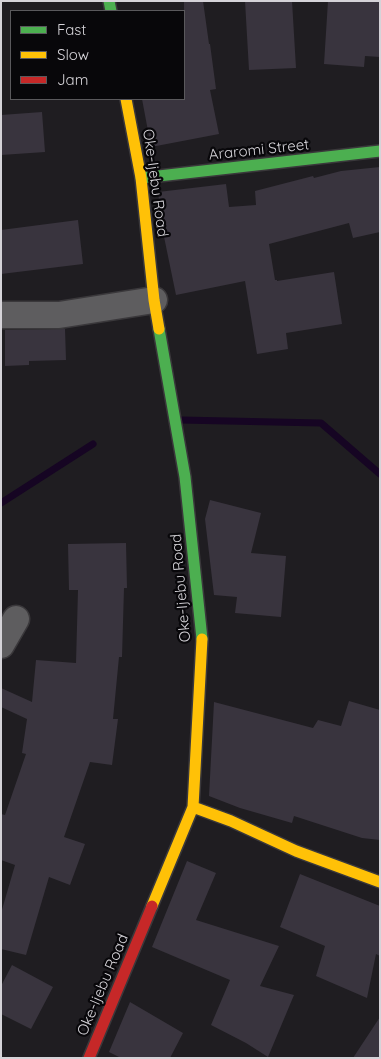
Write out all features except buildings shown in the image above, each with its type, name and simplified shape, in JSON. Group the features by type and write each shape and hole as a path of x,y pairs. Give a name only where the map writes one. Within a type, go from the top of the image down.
{"main road":[{"name":"Oke-Ijebu Road","path":"93,1057 193,807 202,634 185,478 154,300 141,178 126,100"},
{"name":"Araromi Street","path":"141,178 380,151"},
{"path":"193,807 231,821 296,852 380,882"}],"street":[{"path":"1,315 59,316 154,300"},
{"path":"1,645 16,619"}],"waterway":[{"path":"181,420 321,423 380,474"},
{"path":"1,503 93,444"}],"traffic: fast":[{"path":"109,1 111,10"},
{"path":"141,178 380,151"},
{"path":"159,329 185,477 202,639"}],"traffic: slow":[{"path":"126,100 141,178 154,300 159,329"},
{"path":"152,906 193,807 202,639"},
{"path":"193,807 231,821 296,851 380,882"}],"traffic: jam":[{"path":"89,1058 152,906"}]}
